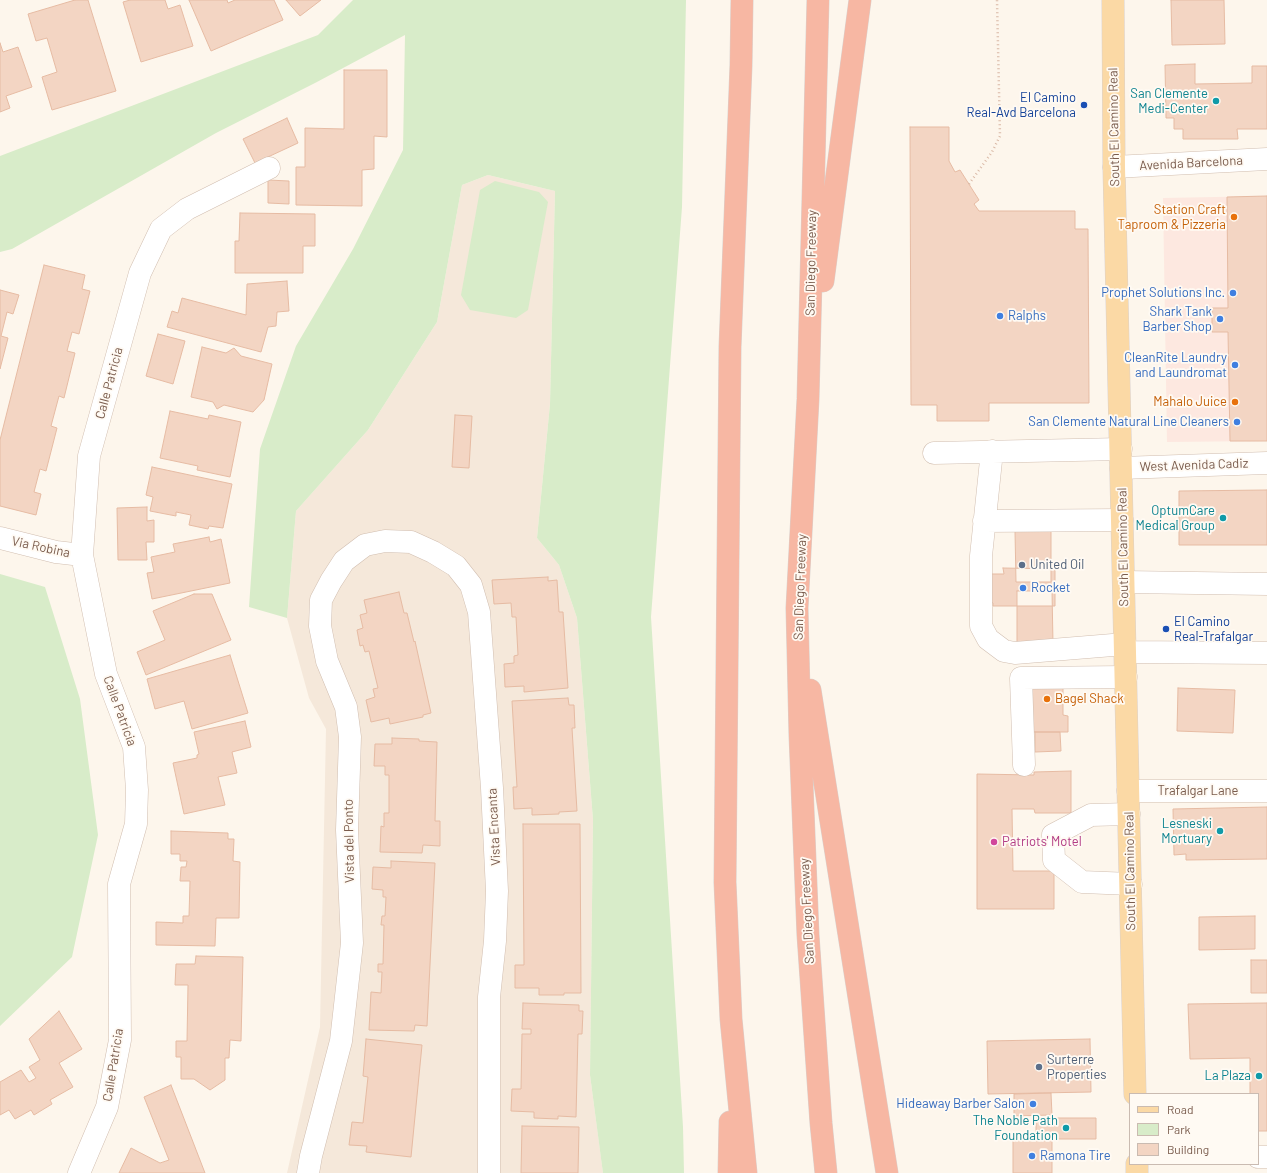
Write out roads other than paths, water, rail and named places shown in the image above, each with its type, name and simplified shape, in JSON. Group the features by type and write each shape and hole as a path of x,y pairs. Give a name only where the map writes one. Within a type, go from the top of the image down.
{"highway":[{"path":"742,0 741,66 730,346 725,882 731,1019 746,1173"},
{"name":"San Diego Freeway","path":"818,0 808,399 797,608 800,735 808,935 821,1123 826,1173"},
{"path":"808,399 860,0"},
{"path":"797,608 887,1173"},
{"path":"729,1173 731,1019"}],"main road":[{"name":"South El Camino Real","path":"1113,0 1114,167 1135,1093"}],"street":[{"name":"Avenida Barcelona","path":"1114,167 1267,159"},
{"name":"Calle Patricia","path":"79,1173 107,1107 120,1040 119,884 136,824 137,790 134,747 106,674 82,555 89,456 140,273 161,228 187,209 269,168"},
{"name":"West Avenida Cadiz","path":"934,452 992,451 1121,458 1267,463"},
{"path":"992,451 984,521 981,626 988,639 1004,651 1015,653 1125,648 1267,653"},
{"path":"984,521 1122,520"},
{"name":"Via Robina","path":"0,538 56,552 82,555"},
{"name":"Vista del Ponto","path":"308,1173 311,1156 341,1042 352,943 346,830 350,738 346,707 327,661 320,626 321,600 331,581 344,562 365,545 385,541"},
{"name":"Vista Encanta","path":"385,541 411,542 433,552 456,566 471,585 479,612 492,788 497,891 495,941 489,997 489,1173"},
{"path":"1124,582 1267,584"},
{"path":"1024,765 1021,678 1126,677"},
{"name":"Trafalgar Lane","path":"1128,791 1267,791"},
{"path":"1129,814 1091,815 1053,835 1053,854 1054,860 1082,882 1131,884"}],"place":[{"name":"San Clemente Medi-Center","path":"1216,101"},
{"name":"El Camino Real-Avd Barcelona","path":"1084,105"},
{"name":"Station Craft Taproom & Pizzeria","path":"1234,217"},
{"name":"Prophet Solutions Inc.","path":"1233,293"},
{"name":"Ralphs","path":"1000,316"},
{"name":"Shark Tank Barber Shop","path":"1220,319"},
{"name":"CleanRite Laundry and Laundromat","path":"1235,365"},
{"name":"Mahalo Juice","path":"1235,402"},
{"name":"San Clemente Natural Line Cleaners","path":"1237,422"},
{"name":"OptumCare Medical Group","path":"1223,518"},
{"name":"United Oil","path":"1022,565"},
{"name":"Rocket","path":"1023,588"},
{"name":"El Camino Real-Trafalgar","path":"1166,629"},
{"name":"Bagel Shack","path":"1047,699"},
{"name":"Lesneski Mortuary","path":"1220,831"},
{"name":"Patriots' Motel","path":"994,842"},
{"name":"Surterre Properties","path":"1039,1067"},
{"name":"La Plaza","path":"1259,1076"},
{"name":"Hideaway Barber Salon","path":"1033,1104"},
{"name":"The Noble Path Foundation","path":"1066,1128"},
{"name":"Ramona Tire","path":"1032,1156"}]}
